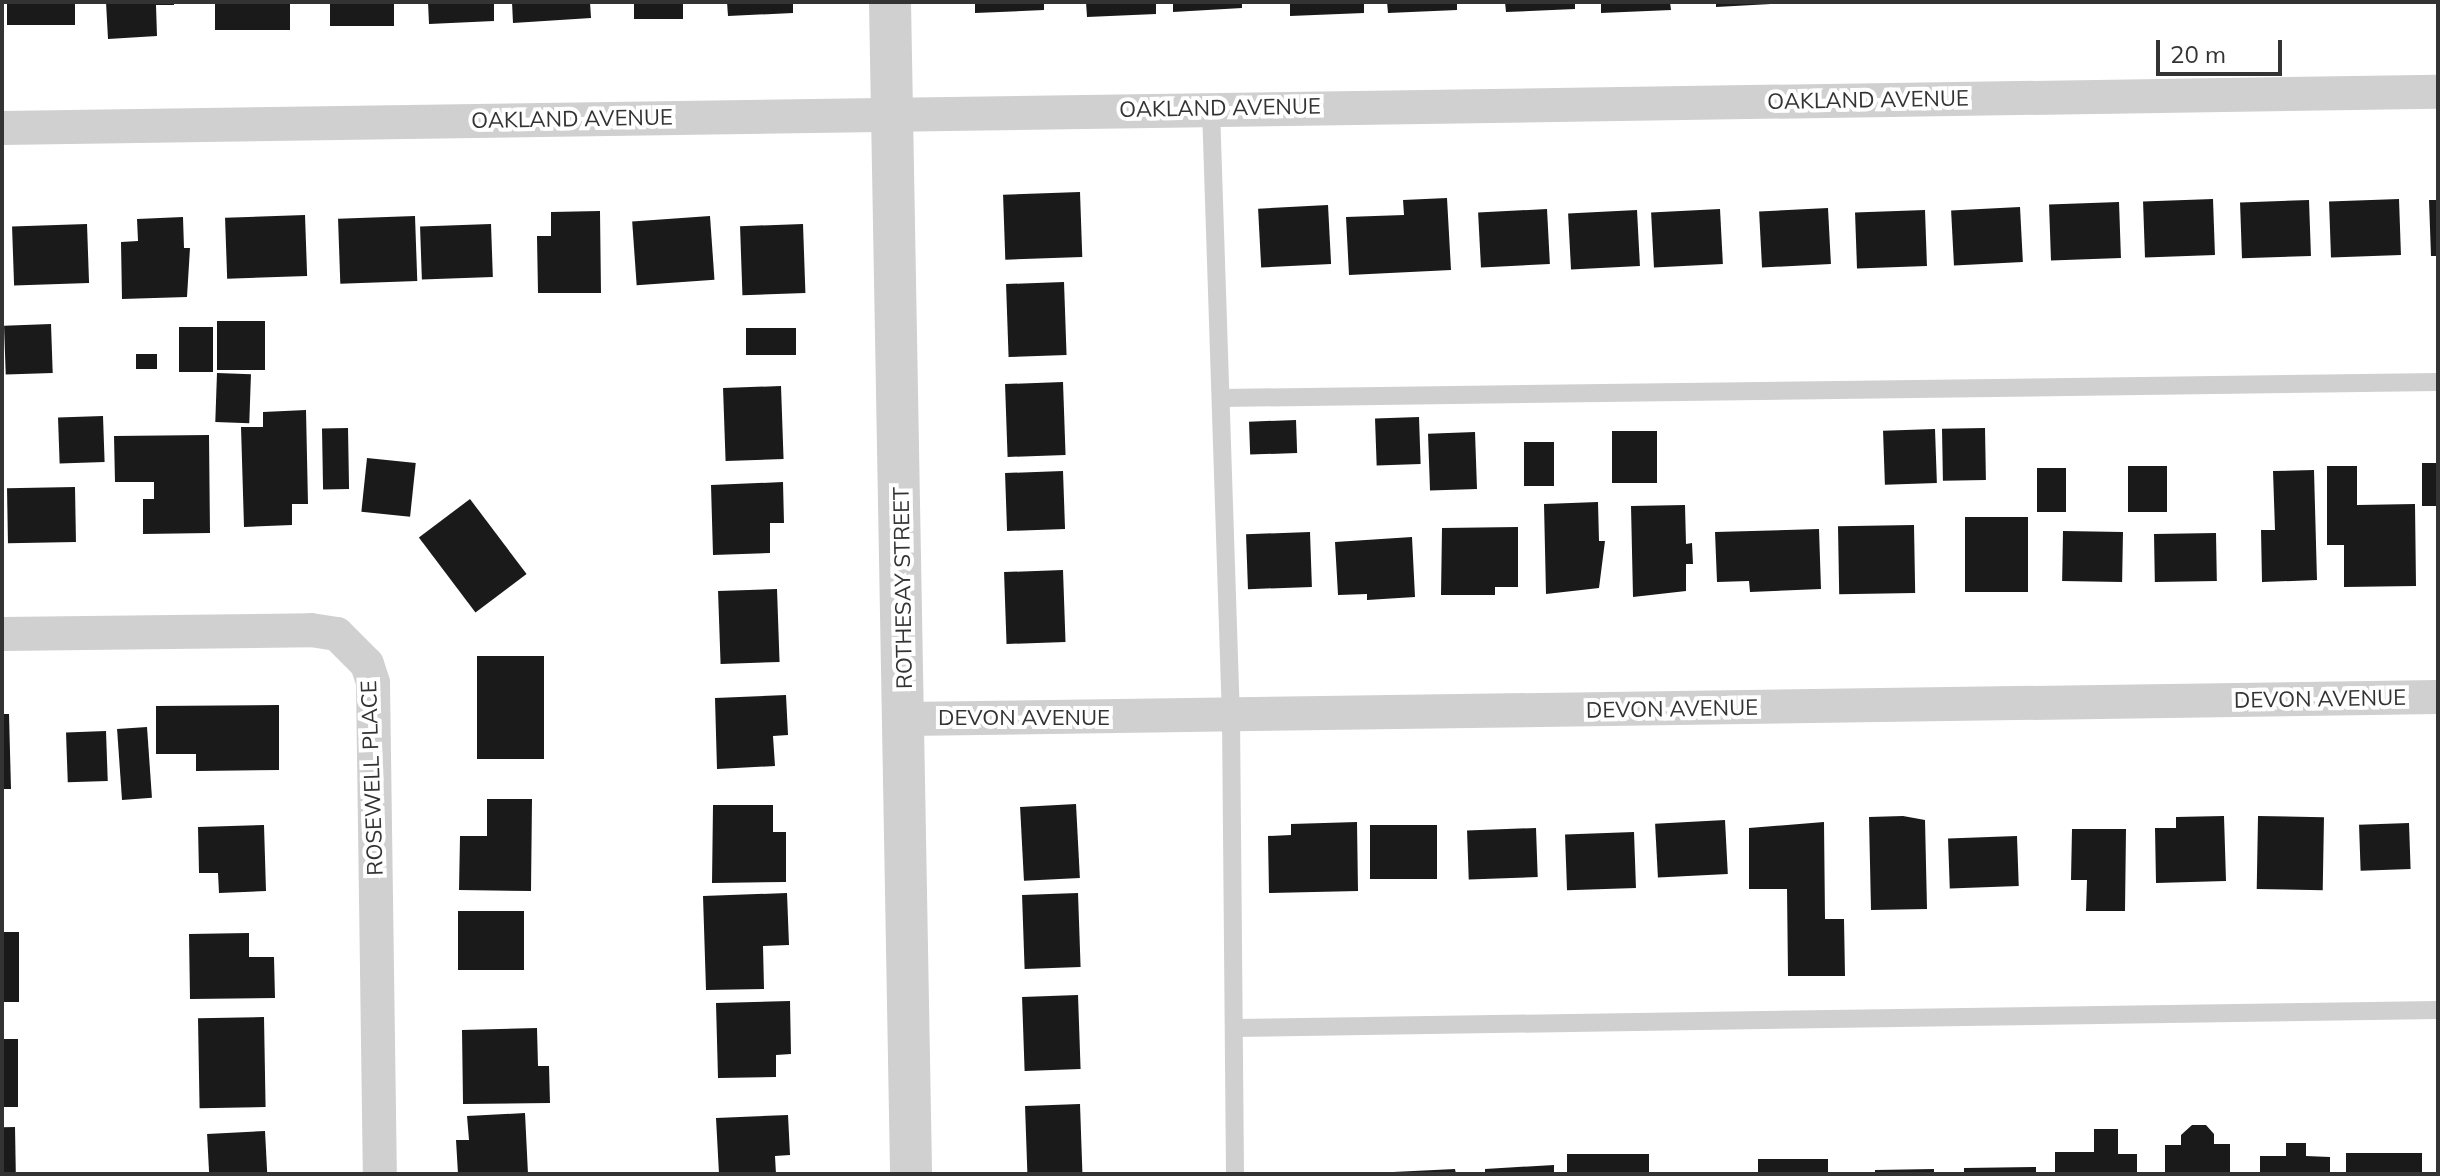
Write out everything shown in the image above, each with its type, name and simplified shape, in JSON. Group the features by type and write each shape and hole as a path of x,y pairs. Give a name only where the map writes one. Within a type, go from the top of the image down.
{"street":[{"name":"ROTHESAY STREET","path":"890,2 906,719 911,1174"},
{"name":"OAKLAND AVENUE","path":"2,128 2438,92"},
{"name":"ROSEWELL PLACE","path":"2,634 311,630 337,634 361,655 373,683 380,1174"},
{"name":"DEVON AVENUE","path":"906,719 1231,717 2438,697"}],"lane":[{"path":"1211,109 1223,398 1231,717 1235,1174"},
{"path":"1223,398 2438,382"},
{"path":"1234,1028 2438,1010"}],"building":[{"path":"7,2 75,2 75,25 7,25"},
{"path":"106,2 174,2 174,5 156,5 157,36 108,39"},
{"path":"215,2 290,2 290,30 215,30"},
{"path":"330,2 394,2 394,26 330,26"},
{"path":"428,2 494,2 494,21 429,24"},
{"path":"512,2 590,2 591,18 513,23"},
{"path":"634,2 683,2 683,19 634,19"},
{"path":"727,2 793,2 793,13 728,16"},
{"path":"975,2 1044,2 1044,10 975,13"},
{"path":"1086,2 1156,2 1156,14 1087,17"},
{"path":"1173,2 1242,2 1242,8 1173,12"},
{"path":"1290,2 1364,2 1364,13 1290,16"},
{"path":"1387,2 1457,2 1457,10 1388,13"},
{"path":"1505,2 1575,2 1575,9 1506,12"},
{"path":"1601,2 1670,2 1671,10 1601,13"},
{"path":"1716,2 1771,2 1771,4 1716,7"},
{"path":"1080,192 1082,257 1005,260 1003,195"},
{"path":"1447,198 1451,270 1349,275 1346,217 1404,215 1403,200"},
{"path":"2213,199 2215,255 2145,257 2143,201"},
{"path":"2399,199 2401,255 2331,257 2329,201"},
{"path":"2309,200 2311,256 2242,258 2240,202"},
{"path":"2429,200 2438,200 2438,256 2431,256"},
{"path":"2119,202 2121,258 2051,260 2049,204"},
{"path":"1328,205 1331,264 1261,268 1258,209"},
{"path":"2020,207 2023,262 1954,266 1951,211"},
{"path":"1828,208 1831,264 1762,268 1759,212"},
{"path":"1547,209 1550,264 1481,268 1478,213"},
{"path":"1720,209 1723,264 1654,268 1651,213"},
{"path":"1637,210 1640,266 1571,270 1568,214"},
{"path":"1925,210 1927,266 1857,268 1855,212"},
{"path":"600,211 601,293 538,293 537,236 551,236 551,212"},
{"path":"305,215 307,276 227,279 225,218"},
{"path":"415,216 417,281 340,284 338,219"},
{"path":"710,216 714,280 637,285 632,221"},
{"path":"183,217 184,248 190,248 187,297 122,299 121,242 138,241 137,219"},
{"path":"87,224 89,283 14,286 12,227"},
{"path":"491,224 493,277 422,279 420,226"},
{"path":"803,224 805,293 742,295 740,226"},
{"path":"1064,282 1067,355 1009,357 1006,284"},
{"path":"217,321 265,321 265,370 217,370"},
{"path":"51,324 53,373 6,375 4,326"},
{"path":"179,327 213,327 213,372 179,372"},
{"path":"746,328 796,328 796,355 746,355"},
{"path":"136,354 157,354 157,369 136,369"},
{"path":"217,373 251,374 249,423 215,422"},
{"path":"1063,382 1066,455 1008,457 1005,384"},
{"path":"781,386 784,459 726,461 723,388"},
{"path":"306,410 308,504 292,504 292,525 244,527 241,427 263,427 263,412"},
{"path":"103,416 105,462 60,464 58,418"},
{"path":"1419,417 1421,464 1377,466 1375,419"},
{"path":"1296,420 1297,453 1250,455 1249,422"},
{"path":"322,428 348,428 349,489 323,489"},
{"path":"1985,428 1986,480 1943,481 1942,429"},
{"path":"1935,429 1937,483 1885,485 1883,431"},
{"path":"1612,431 1657,431 1657,483 1612,483"},
{"path":"1475,432 1477,489 1430,491 1428,434"},
{"path":"209,435 210,533 143,534 143,499 154,499 154,482 115,482 114,436"},
{"path":"1524,442 1554,442 1554,486 1524,486"},
{"path":"367,458 416,463 410,517 361,512"},
{"path":"2422,463 2438,463 2438,506 2422,506"},
{"path":"2128,466 2167,466 2167,512 2128,512"},
{"path":"2327,466 2357,466 2357,505 2415,504 2416,586 2344,587 2344,545 2327,545"},
{"path":"2037,468 2066,468 2066,512 2037,512"},
{"path":"2314,470 2317,580 2262,582 2261,530 2275,530 2273,471"},
{"path":"1063,471 1065,529 1007,531 1005,473"},
{"path":"783,482 784,523 770,523 770,553 713,555 711,485"},
{"path":"75,487 76,542 8,543 7,488"},
{"path":"470,499 527,574 475,613 419,538"},
{"path":"1598,502 1599,541 1605,541 1599,588 1546,594 1544,504"},
{"path":"1685,505 1686,544 1692,543 1693,564 1686,564 1686,591 1633,597 1631,506"},
{"path":"1965,517 2028,517 2028,592 1965,592"},
{"path":"1914,525 1915,593 1839,594 1838,526"},
{"path":"1518,527 1518,587 1495,587 1495,595 1441,595 1442,528"},
{"path":"1819,529 1821,589 1750,592 1749,581 1717,582 1715,532"},
{"path":"2063,531 2123,532 2122,582 2062,581"},
{"path":"1310,532 1312,587 1248,589 1246,534"},
{"path":"2216,533 2217,581 2155,582 2154,534"},
{"path":"1412,537 1415,597 1367,600 1367,594 1338,595 1335,542"},
{"path":"1063,570 1066,642 1007,644 1004,572"},
{"path":"777,589 780,662 721,664 718,591"},
{"path":"477,656 544,656 544,759 477,759"},
{"path":"786,695 788,735 773,736 775,766 717,769 715,698"},
{"path":"279,705 279,770 196,771 196,754 156,754 156,706"},
{"path":"2,714 9,714 11,789 2,789"},
{"path":"147,727 152,798 122,800 117,729"},
{"path":"106,731 108,781 68,782 66,732"},
{"path":"487,799 532,799 531,891 459,890 460,836 487,836"},
{"path":"1076,804 1080,878 1024,881 1020,807"},
{"path":"713,805 773,805 773,832 786,832 786,882 712,883"},
{"path":"1903,816 1925,820 1927,909 1871,910 1869,817"},
{"path":"2224,816 2226,881 2156,883 2155,828 2176,828 2176,817"},
{"path":"2258,816 2324,817 2323,890 2257,889"},
{"path":"1725,820 1728,874 1658,878 1655,824"},
{"path":"1357,822 1358,891 1269,893 1268,836 1291,835 1291,824"},
{"path":"1824,822 1825,919 1844,919 1845,976 1788,976 1787,889 1749,889 1749,828"},
{"path":"2409,823 2411,869 2361,871 2359,825"},
{"path":"264,825 266,891 219,893 218,873 199,873 198,827"},
{"path":"1370,825 1437,825 1437,879 1370,879"},
{"path":"1536,828 1538,877 1469,879 1467,830"},
{"path":"2072,829 2126,829 2125,911 2086,911 2087,880 2071,880"},
{"path":"1634,832 1636,888 1567,890 1565,834"},
{"path":"2017,836 2019,886 1950,888 1948,838"},
{"path":"787,893 789,945 763,946 764,989 706,990 703,896"},
{"path":"1078,893 1081,967 1025,969 1022,895"},
{"path":"458,911 524,911 524,970 458,970"},
{"path":"2,932 19,932 19,1002 2,1002"},
{"path":"249,933 249,957 274,957 275,998 190,999 189,934"},
{"path":"1078,995 1081,1069 1025,1071 1022,997"},
{"path":"790,1001 791,1054 776,1055 776,1077 718,1078 716,1003"},
{"path":"264,1017 266,1107 200,1108 198,1018"},
{"path":"537,1028 538,1066 549,1066 550,1103 463,1104 462,1030"},
{"path":"2,1039 18,1039 18,1107 2,1107"},
{"path":"1080,1104 1082,1174 1027,1174 1025,1106"},
{"path":"525,1113 528,1174 458,1174 456,1140 469,1140 467,1116"},
{"path":"788,1115 790,1155 775,1156 776,1174 719,1174 716,1118"},
{"path":"2192,1125 2206,1125 2214,1134 2214,1144 2230,1144 2230,1174 2165,1174 2165,1145 2181,1145 2181,1135"},
{"path":"2,1127 15,1127 16,1174 3,1174"},
{"path":"2094,1129 2118,1129 2118,1154 2137,1154 2137,1174 2055,1174 2055,1152 2094,1152"},
{"path":"265,1131 267,1174 209,1174 207,1134"},
{"path":"2286,1143 2306,1143 2306,1156 2330,1157 2330,1174 2260,1174 2260,1156 2286,1156"},
{"path":"2346,1153 2422,1153 2422,1174 2346,1174"},
{"path":"1567,1154 1649,1154 1649,1174 1567,1174"},
{"path":"1758,1159 1828,1159 1828,1174 1758,1174"},
{"path":"1554,1165 1554,1174 1485,1174 1485,1169"},
{"path":"2036,1167 2036,1174 1964,1174 1964,1168"},
{"path":"1455,1169 1456,1174 1393,1174 1393,1172"},
{"path":"1934,1169 1934,1174 1875,1174 1875,1170"}]}
